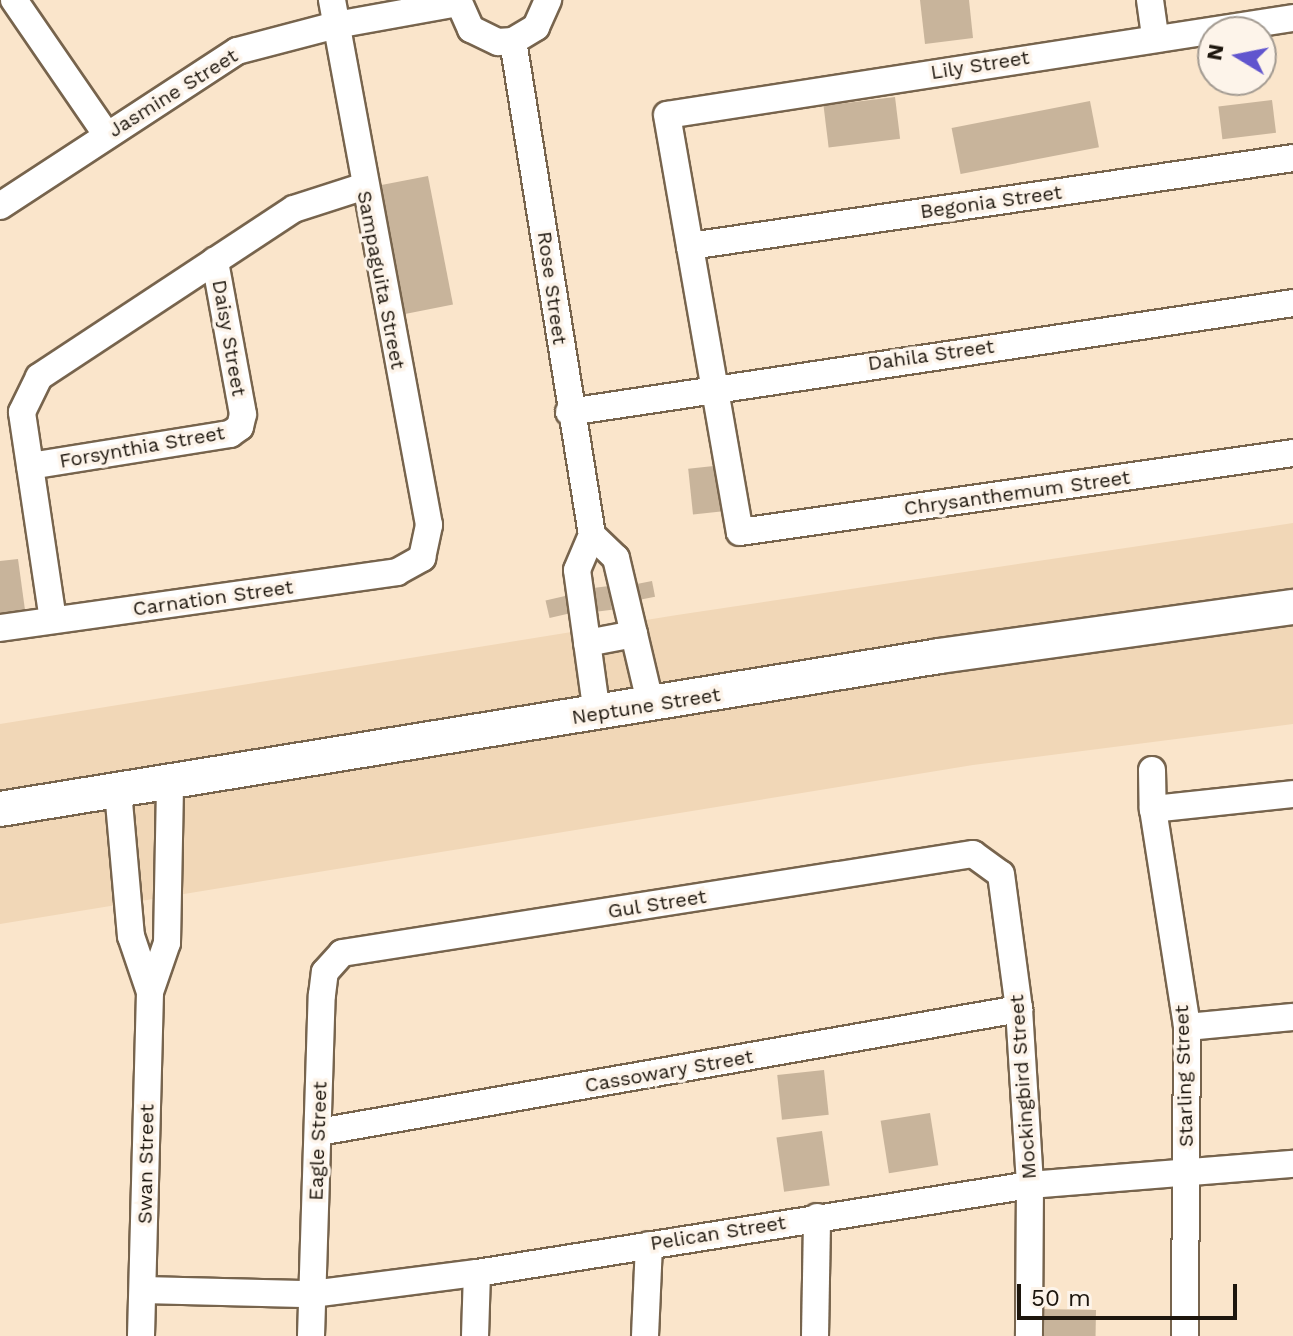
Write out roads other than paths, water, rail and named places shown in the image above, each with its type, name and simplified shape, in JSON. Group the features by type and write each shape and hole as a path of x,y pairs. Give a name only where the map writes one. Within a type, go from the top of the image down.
{"street":[{"path":"0,7 12,0 106,134"},
{"path":"458,2 471,29 484,38 513,41 536,27 548,0"},
{"path":"1150,0 1155,37"},
{"name":"Jasmine Street","path":"0,206 237,51 334,12 458,2"},
{"name":"Sampaguita Street","path":"334,12 362,187 429,525 422,558"},
{"name":"Lily Street","path":"690,246 667,115 1293,18"},
{"name":"Rose Street","path":"513,41 569,412 592,535"},
{"name":"Begonia Street","path":"690,246 1293,158"},
{"path":"53,620 22,412 39,377 294,209 362,187"},
{"path":"690,246 715,387"},
{"name":"Daisy Street","path":"215,261 243,414"},
{"name":"Dahila Street","path":"569,412 715,387 1293,303"},
{"name":"Chrysanthemum Street","path":"715,387 740,532 1293,453"},
{"name":"Forsynthia Street","path":"30,466 230,434 240,427 243,414"},
{"path":"597,714 577,570 592,535 616,558 651,706"},
{"name":"Carnation Street","path":"0,628 397,572 422,558"},
{"name":"Neptune Street","path":"0,809 651,706 939,656 1293,607"},
{"path":"587,643 634,634"},
{"name":"Starling Street","path":"1152,770 1153,809 1187,1027 1185,1336"},
{"name":"Swan Street","path":"141,1336 150,992 167,943 170,784"},
{"name":"Swan Street","path":"118,791 131,936 150,992"},
{"path":"1153,809 1293,794"},
{"name":"Gul Street","path":"342,953 973,854"},
{"name":"Mockingbird Street","path":"973,854 1001,874 1019,1009 1030,1185 1029,1336"},
{"name":"Eagle Street","path":"311,1336 322,995 325,972 342,953"},
{"name":"Cassowary Street","path":"319,1132 1019,1009"},
{"path":"1187,1027 1293,1017"},
{"name":"Pelican Street","path":"143,1290 312,1294 477,1273 1030,1185 1186,1169 1293,1164"},
{"path":"815,1336 817,1217"},
{"path":"645,1336 649,1245"},
{"path":"475,1336 477,1273"}]}
